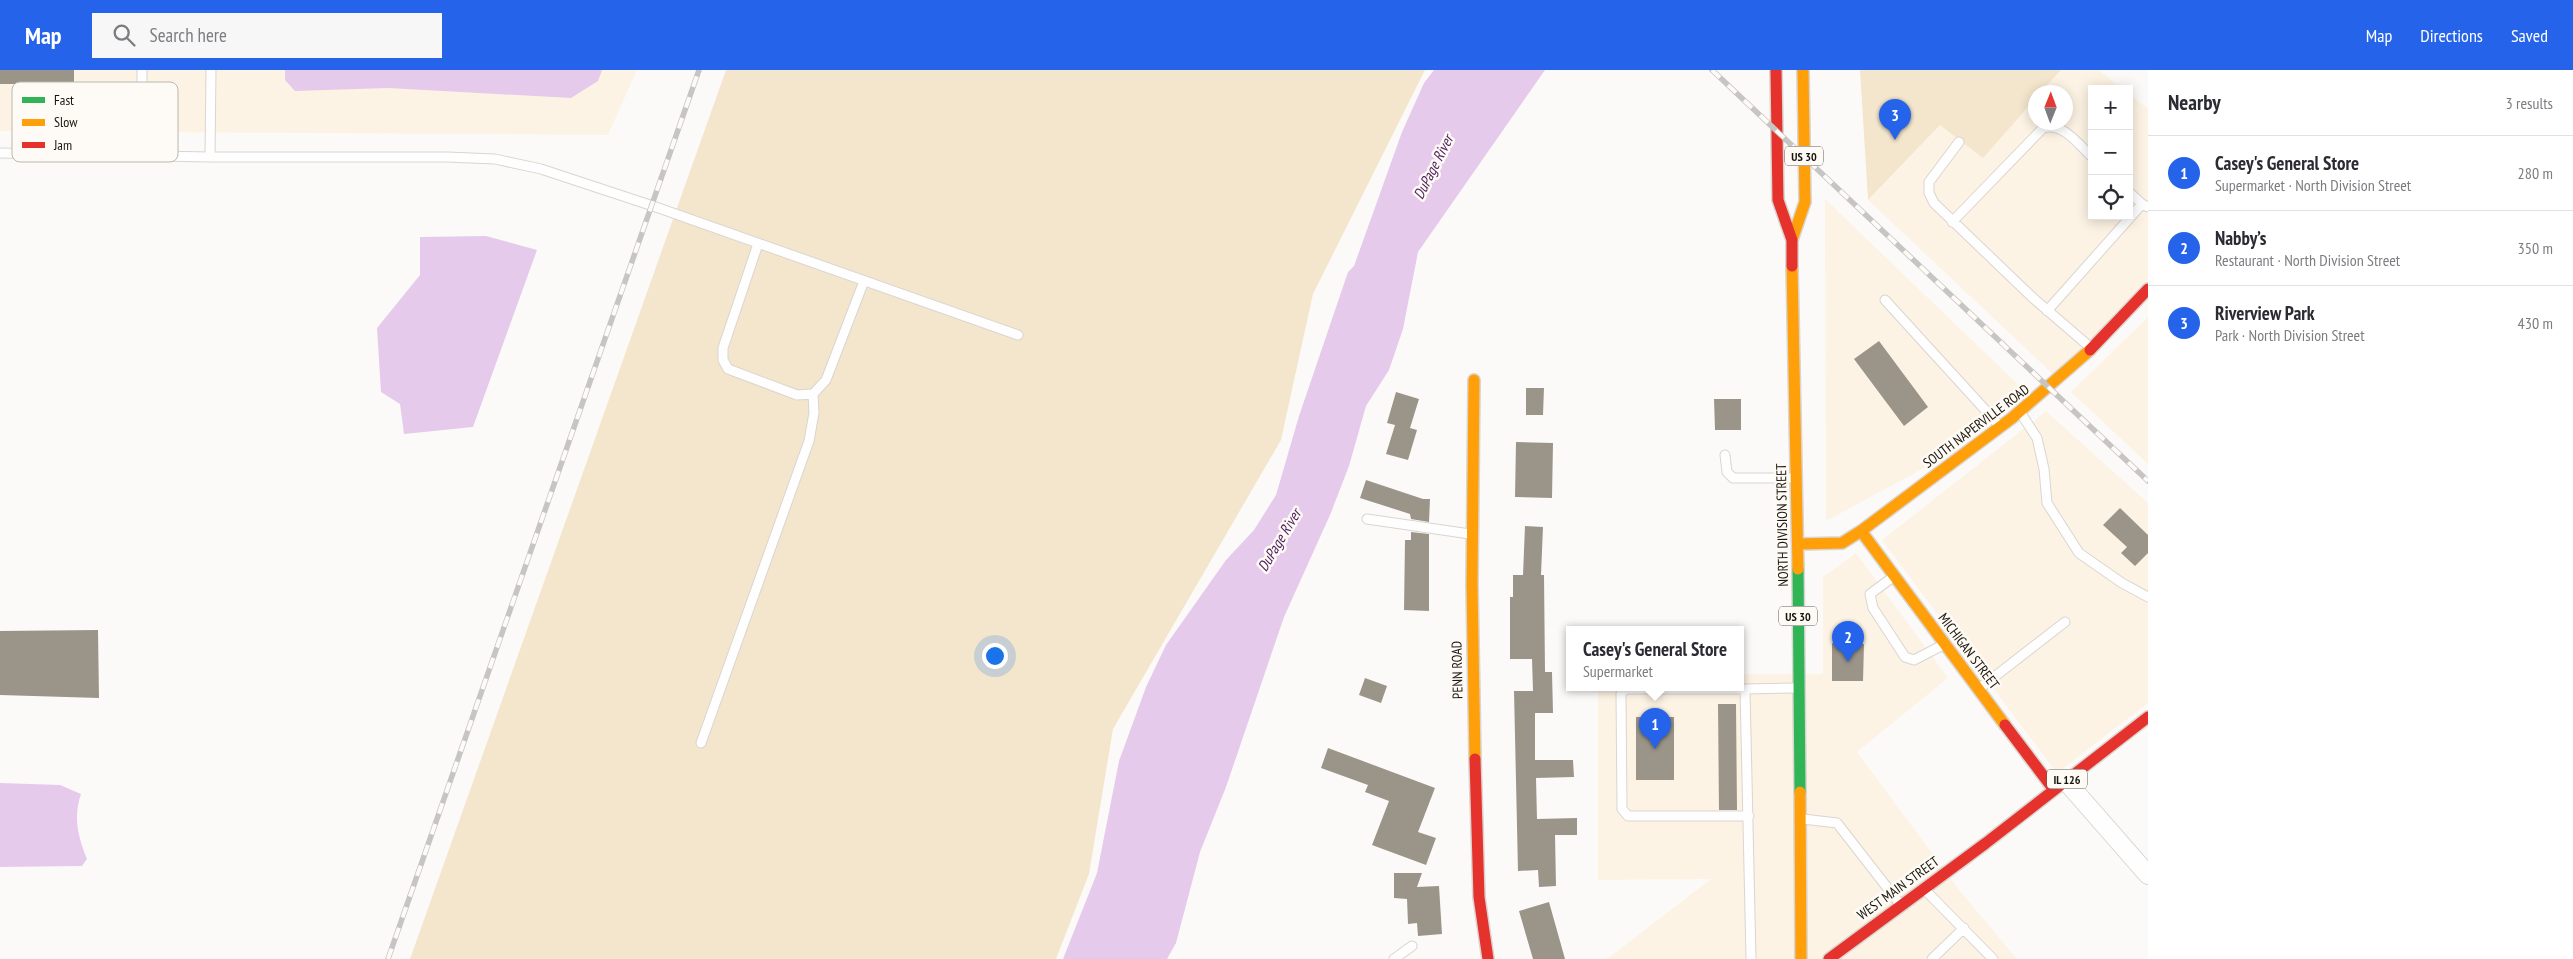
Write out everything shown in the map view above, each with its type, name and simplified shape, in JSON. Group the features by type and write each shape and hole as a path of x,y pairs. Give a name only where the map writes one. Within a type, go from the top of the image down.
{"main road":[{"name":"NORTH DIVISION STREET","path":"1776,70 1778,200 1792,240 1798,544 1801,959"},
{"name":"NORTH DIVISION STREET","path":"1792,240 1805,202 1803,70"},
{"name":"SOUTH NAPERVILLE ROAD","path":"1798,544 1842,543 1861,531 2050,389 2146,294"},
{"name":"PENN ROAD","path":"1474,380 1470,534 1480,904 1488,959"},
{"name":"MICHIGAN STREET","path":"1861,531 1979,689 2060,785"},
{"name":"IL 126","path":"2060,785 2148,717"},
{"name":"WEST MAIN STREET","path":"1829,959 1986,843 2060,785"}],"street":[{"path":"2060,785 2148,875"}],"lane":[{"path":"210,157 211,70"},
{"path":"1952,222 2043,128 2052,125 2060,128 2088,153"},
{"path":"1959,142 1929,182 1929,193 1934,203 2047,311 2092,349"},
{"path":"178,156 447,157 495,159 541,169 1018,335"},
{"path":"2047,311 2145,206 2133,196"},
{"path":"758,244 723,348 723,360 728,369 797,395 813,394 826,380 864,281"},
{"path":"1885,300 2001,427"},
{"path":"701,743 809,441 814,412 813,394"},
{"path":"2020,412 2037,438 2044,469 2047,503 2079,552 2122,583 2148,597"},
{"path":"1725,455 1727,472 1733,478 1796,478"},
{"path":"1367,519 1470,534"},
{"path":"1895,576 1870,594 1873,608 1905,658 1914,660 1945,644"},
{"path":"1979,689 2065,622"},
{"path":"1751,959 1748,929 1750,816 1745,689 1798,688"},
{"path":"1623,691 1621,693 1622,809 1628,816 1750,816"},
{"path":"1801,818 1837,823 1900,905"},
{"path":"1924,889 1993,959"},
{"path":"1932,959 1964,928"},
{"path":"1394,959 1412,946"}],"shaded area":[{"path":"0,70 637,70 608,135 178,132 178,82 12,82 12,131 0,131"},
{"path":"726,70 1425,70 1313,294 1281,440 1113,729 1089,874 1056,959 410,959"},
{"path":"1860,70 2061,70 2047,85 2028,85 2028,107 1983,158 1940,125 1868,200"},
{"path":"2061,70 2099,70 2117,85 2088,85 2088,220 2133,220 2133,97 2148,109 2148,279 2056,377 1868,200 1940,125 1985,155 2028,107 2028,130 2073,130 2073,85 2047,85"},
{"path":"1825,199 2026,392 1928,466 1826,521"},
{"path":"2148,317 2148,464 2071,392"},
{"path":"2046,411 2148,503 2148,703 2057,773 1882,540"},
{"path":"1856,553 1948,678 1857,752 1960,891 2017,959 1607,959 1711,879 1598,880 1598,691 1744,691 1744,674 1823,674 1823,577"}],"water":[{"path":"285,70 602,70 598,81 571,98 388,88 295,91 285,80"},
{"name":"DuPage River","path":"1434,70 1545,70 1418,252 1403,329 1389,370 1366,406 1349,466 1330,515 1284,617 1226,787 1200,852 1176,943 1167,959 1063,959 1097,873 1119,761 1146,687 1166,645 1226,560 1254,530 1276,495 1299,416 1348,272 1354,266 1402,132 1424,83"},
{"path":"486,236 537,250 473,427 404,434 400,404 381,392 377,328 420,275 420,237"},
{"path":"0,783 60,785 81,794 77,819 81,843 87,859 82,866 0,867"}],"building":[{"path":"0,70 74,70 74,82 12,82 12,84 0,84"},
{"path":"1879,341 1928,407 1904,426 1854,359"},
{"path":"1526,388 1544,388 1543,415 1526,415"},
{"path":"1396,392 1419,399 1410,428 1417,430 1408,460 1386,454 1395,425 1387,423"},
{"path":"1714,399 1741,399 1741,430 1715,430"},
{"path":"1516,442 1553,443 1552,498 1515,497"},
{"path":"1366,480 1423,499 1430,499 1429,522 1411,519 1410,514 1360,498"},
{"path":"2120,508 2148,535 2148,553 2135,566 2121,553 2127,547 2103,525"},
{"path":"1525,526 1543,527 1541,575 1544,575 1545,672 1552,672 1553,713 1535,713 1535,760 1573,760 1574,777 1536,778 1537,819 1577,818 1577,835 1555,835 1556,886 1539,887 1538,870 1518,871 1514,691 1533,691 1532,659 1510,659 1510,597 1513,597 1513,575 1523,575"},
{"path":"1411,532 1429,534 1429,611 1404,610 1405,540 1411,540"},
{"path":"98,630 99,698 0,695 0,631"},
{"path":"1832,643 1864,644 1863,681 1832,681"},
{"path":"1365,678 1387,686 1381,703 1359,695"},
{"path":"1718,704 1736,704 1737,810 1719,810"},
{"path":"1636,717 1674,717 1674,780 1636,780"},
{"path":"1328,748 1435,788 1418,832 1436,838 1426,865 1372,845 1389,801 1365,792 1368,785 1321,768"},
{"path":"1394,873 1422,873 1417,887 1439,886 1442,934 1418,936 1417,923 1408,924 1407,899 1394,898"},
{"path":"1549,902 1565,959 1533,959 1519,911"}],"railway":[{"path":"388,959 699,70"},
{"path":"1712,70 2148,481"}],"traffic: fast":[{"path":"1798,569 1800,792"}],"traffic: slow":[{"path":"1792,240 1805,202 1803,70"},
{"path":"1792,266 1798,569"},
{"path":"1798,544 1842,543 1861,531 2012,418 2090,350"},
{"path":"1474,380 1472,584 1475,759"},
{"path":"1861,531 2005,725"},
{"path":"1800,792 1801,959"}],"traffic: jam":[{"path":"1776,70 1778,200 1792,240 1792,266"},
{"path":"2090,350 2148,289"},
{"path":"1829,959 1986,843 2148,717"},
{"path":"2005,725 2054,790"},
{"path":"1475,759 1479,897 1488,959"}],"place":[{"name":"Riverview Park","path":"1895,140"},
{"name":"Nabby’s","path":"1848,662"},
{"name":"Casey's General Store","path":"1655,749"}]}
